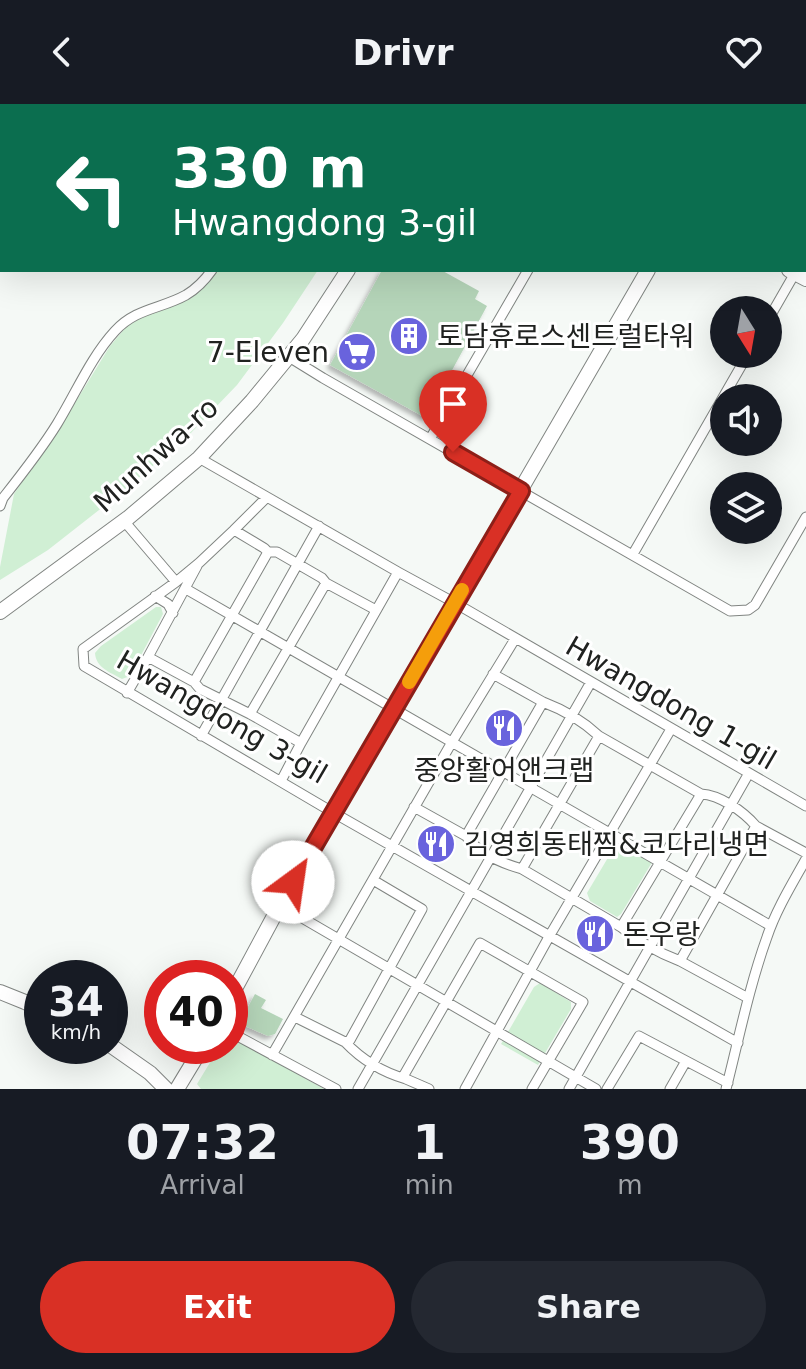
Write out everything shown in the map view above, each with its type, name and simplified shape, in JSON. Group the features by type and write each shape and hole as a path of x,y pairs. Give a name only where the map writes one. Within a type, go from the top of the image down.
{"street":[{"path":"0,506 43,446 113,332 139,313 184,296 201,284 210,272"},
{"name":"Munhwa-ro","path":"0,612 124,521 199,458 289,357 347,272"},
{"path":"430,439 527,272"},
{"name":"Hwangdong 3-gil","path":"248,965 647,272"},
{"path":"782,298 797,274"},
{"path":"289,357 730,611 748,610 755,605 806,517"},
{"path":"633,554 740,368"},
{"path":"199,458 455,603"},
{"path":"173,613 168,604 155,596 199,563 267,497"},
{"path":"124,521 176,582"},
{"path":"201,736 319,526"},
{"path":"234,530 268,552 277,552 376,610"},
{"name":"Hwangdong 3-gil","path":"199,563 148,657 194,682 268,552"},
{"name":"Hwangdong 3-gil","path":"326,583 250,714 301,743 398,572"},
{"path":"186,589 771,926"},
{"name":"Hwangdong 3-gil","path":"155,596 83,649 84,666 334,813"},
{"name":"Hwangdong 1-gil","path":"455,603 806,806"},
{"path":"272,1055 414,807 515,639"},
{"path":"127,693 148,657"},
{"path":"493,674 588,725 599,736 701,794 710,795 746,815 756,826 806,856 771,926 748,998 727,1086 639,1036 607,1089"},
{"path":"194,682 200,689 250,714"},
{"path":"358,1089 591,682"},
{"path":"466,836 543,702"},
{"path":"465,1089 550,935 671,729"},
{"path":"522,869 599,736"},
{"path":"281,781 301,743"},
{"path":"569,1089 749,773"},
{"path":"621,927 701,794"},
{"path":"414,807 466,836 473,845 492,857 522,869 650,947 748,998"},
{"path":"334,813 738,1043"},
{"path":"680,961 756,826"},
{"path":"345,1042 350,1040 422,909 373,880"},
{"path":"280,905 596,1089"},
{"path":"406,1079 404,1075 480,943 583,1002 532,1089"},
{"path":"0,992 24,1003"},
{"path":"295,1017 345,1042 359,1056 386,1072 429,1089"},
{"path":"248,1042 336,1089"},
{"path":"128,1058 166,1089"},
{"path":"670,1089 686,1061"},
{"path":"177,1089 192,1064"}],"green space":[{"path":"216,272 317,272 237,385 189,435 48,550 0,580 14,494 110,346 127,326 151,312 190,299"},
{"path":"156,607 161,607 163,614 130,676 122,679 108,672 95,653"},
{"path":"622,834 657,854 617,917 590,901 587,893"},
{"path":"540,983 571,1002 571,1009 538,1065 501,1044 534,987"},
{"path":"248,1046 324,1089 201,1089 197,1084 209,1064 248,1064"}],"building":[{"name":"토담휴로스센트럴타워","path":"381,272 445,272 479,291 475,299 487,306 426,418 330,365"},
{"path":"255,994 266,1000 261,1008 283,1019 275,1034 268,1036 248,1027 248,1007"}],"slow traffic":[{"path":"409,682 462,590"}],"place":[{"name":"토담휴로스센트럴타워","path":"409,336"},
{"name":"7-Eleven","path":"357,352"},
{"name":"중앙활어앤크랩","path":"504,728"},
{"name":"김영희동태찜&코다리냉면","path":"436,844"},
{"name":"돈우랑","path":"595,934"}],"route":[{"path":"293,882 521,491 453,452"}]}
